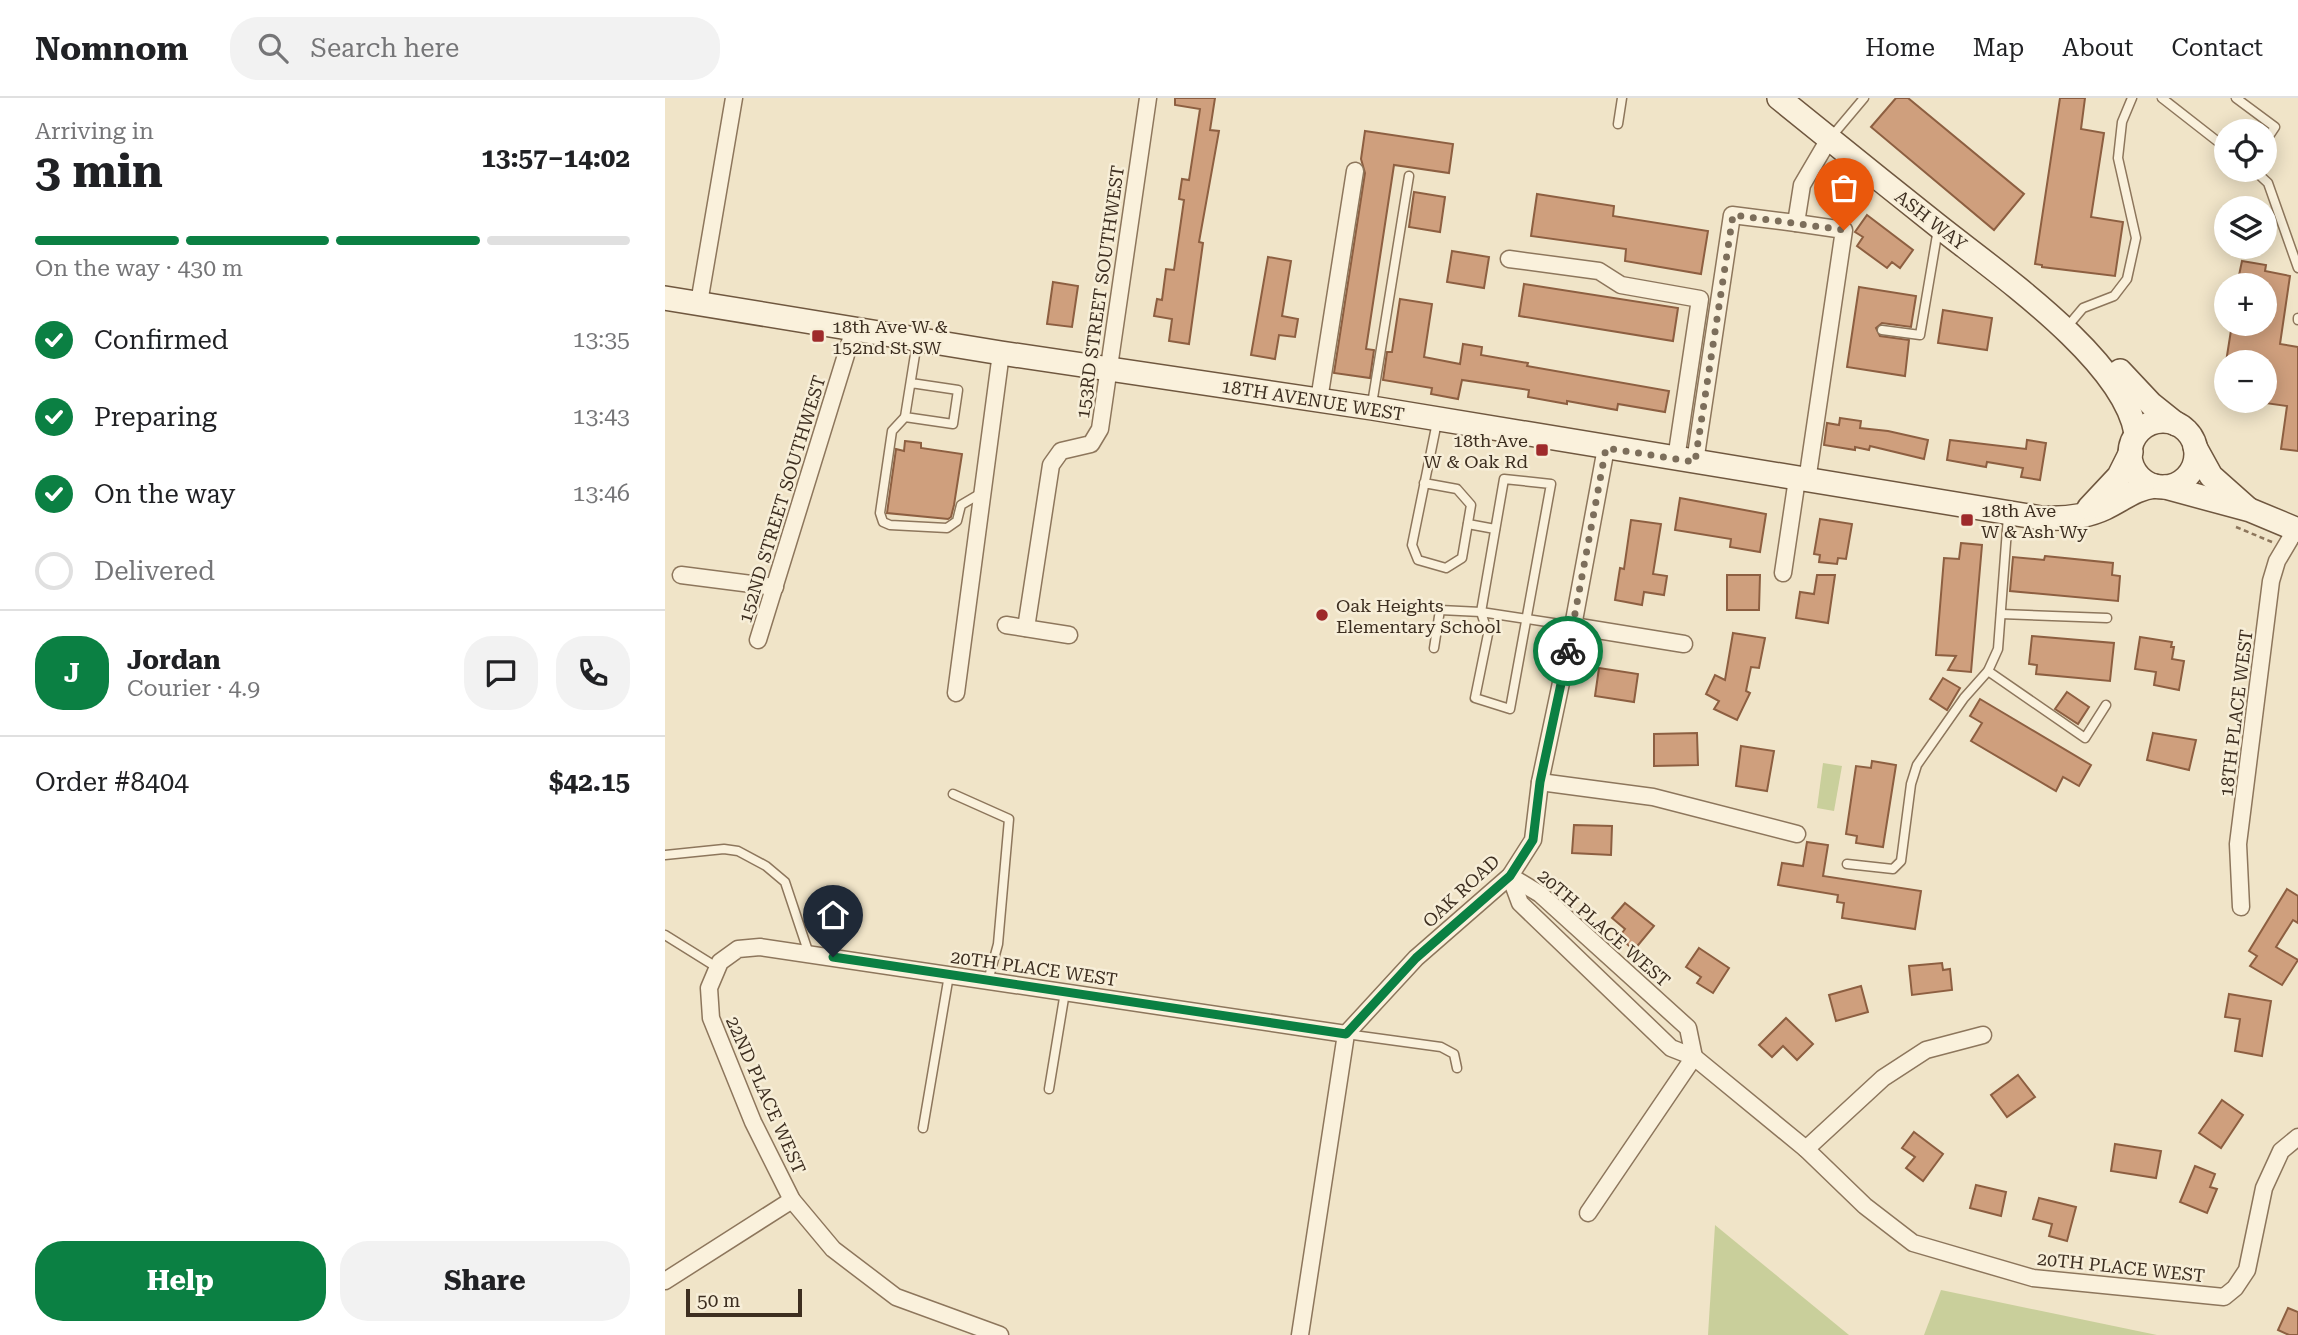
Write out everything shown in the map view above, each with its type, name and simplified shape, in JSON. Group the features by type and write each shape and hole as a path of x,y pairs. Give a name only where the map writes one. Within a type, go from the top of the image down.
{"street":[{"path":"699,303 734,98"},
{"name":"ASH WAY","path":"1779,98 2073,337 2098,352 2151,404 2176,424"},
{"name":"153RD STREET SOUTHWEST","path":"1026,628 1051,465 1061,451 1083,447 1097,438 1144,99"},
{"path":"1796,223 1801,185 1829,139"},
{"path":"1319,400 1355,171"},
{"path":"1685,460 1733,215 1844,230 1802,480 1783,573"},
{"path":"1510,259 1599,271 1621,285 1700,299 1685,460"},
{"name":"18TH AVENUE WEST","path":"665,298 1108,370 1371,408 2054,519 2102,509 2140,489 2160,486"},
{"name":"152ND STREET SOUTHWEST","path":"758,640 855,329"},
{"name":"ASH WAY","path":"2073,337 2128,403 2133,443"},
{"path":"956,693 1001,353"},
{"path":"2085,513 2119,476 2133,443 2154,422 2176,424 2185,429 2211,476 2250,510"},
{"path":"2133,443 2131,464 2137,473 2160,486 2250,510 2297,529"},
{"path":"2160,486 2183,481 2189,476 2196,458 2195,447"},
{"name":"OAK ROAD","path":"1346,1034 1416,958 1510,876 1533,840 1540,782 1573,626 1606,448"},
{"name":"18TH PLACE WEST","path":"2241,907 2238,844 2271,581 2277,561 2297,529"},
{"path":"681,575 775,587"},
{"path":"1006,625 1069,635"},
{"path":"1573,626 1684,644"},
{"path":"1540,782 1653,797 1797,834"},
{"name":"20TH PLACE WEST","path":"1510,876 1520,903 1671,1048 1694,1057 1807,1149 1865,1206 1913,1243 2033,1278 2224,1297 2235,1288 2247,1270 2264,1188 2281,1151 2298,1137"},
{"name":"20TH PLACE WEST","path":"1510,876 1540,894 1688,1028 1694,1057"},
{"name":"20TH PLACE WEST","path":"719,965 738,949 760,947 1346,1034"},
{"name":"22ND PLACE WEST","path":"719,965 709,988 711,1018 753,1122 792,1200 833,1249 897,1297 999,1335"},
{"path":"1300,1335 1346,1034"},
{"path":"1807,1149 1883,1078 1926,1050 1983,1035"},
{"path":"1588,1213 1694,1057"},
{"path":"665,1281 792,1200"}],"lane":[{"path":"1618,124 1622,98"},
{"path":"1829,139 1864,98"},
{"path":"2073,337 2083,308 2114,296 2127,279 2136,239 2118,158 2122,121 2132,98"},
{"path":"2162,98 2214,139"},
{"path":"2236,98 2264,119"},
{"path":"1371,408 1409,176"},
{"path":"2267,182 2298,268"},
{"path":"1882,330 1920,335 1939,226"},
{"path":"917,339 905,417 891,431 880,513 883,522 890,525 947,528 957,521 961,505 983,492"},
{"path":"905,417 953,424 958,390 911,383"},
{"path":"1424,483 1457,489 1471,505 1462,558 1446,568 1418,560 1412,545 1424,483 1437,419"},
{"path":"1504,479 1551,484 1510,709 1475,698 1488,634 1481,612 1495,529 1504,479"},
{"path":"1847,864 1893,869 1901,861 1911,784 1917,765 1964,698 1988,671 1998,649 2008,513"},
{"path":"1468,524 1495,529"},
{"path":"1434,648 1440,610 1481,612 1573,626"},
{"path":"2001,614 2107,618"},
{"path":"1988,671 2085,738 2106,705"},
{"path":"953,794 1009,819 998,944 988,981"},
{"path":"665,855 724,849 738,851 766,866 785,882 810,954"},
{"path":"665,935 719,965"},
{"path":"923,1128 949,975"},
{"path":"1049,1089 1065,992"},
{"path":"1346,1034 1441,1047 1454,1054 1457,1068"}],"path":[{"path":"2228,523 2276,544"}],"green space":[{"path":"1823,763 1842,766 1834,811 1817,808"},
{"path":"1715,1225 1849,1335 1708,1335"},
{"path":"1941,1290 2157,1335 1924,1335"}],"building":[{"path":"1175,98 1215,98 1210,130 1219,131 1199,242 1203,243 1189,344 1169,341 1172,319 1154,316 1157,299 1162,300 1166,269 1174,270 1184,200 1179,199 1182,179 1189,180 1200,109 1175,105"},
{"path":"1896,98 1908,98 2024,194 1994,230 1871,127"},
{"path":"2060,98 2085,98 2081,129 2104,133 2091,217 2123,222 2115,276 2035,264"},
{"path":"1365,131 1453,144 1449,173 1394,165 1366,349 1374,350 1370,378 1334,373 1365,173 1361,159"},
{"path":"1414,192 1445,197 1440,232 1409,227"},
{"path":"1537,194 1614,206 1613,216 1708,231 1701,274 1625,261 1626,249 1531,236"},
{"path":"1867,215 1913,250 1900,268 1892,262 1887,268 1857,246 1863,237 1855,232"},
{"path":"1452,251 1489,257 1484,288 1447,282"},
{"path":"1268,257 1291,261 1282,316 1298,319 1295,337 1279,335 1275,359 1251,355"},
{"path":"2242,261 2266,265 2265,271 2275,273 2240,273"},
{"path":"2277,273 2290,276 2280,344 2298,347 2298,451 2281,449 2287,406 2277,405 2277,350 2228,350 2230,336 2277,336"},
{"path":"1053,282 1078,286 1072,327 1047,324"},
{"path":"1524,284 1678,308 1673,341 1519,316"},
{"path":"1859,287 1916,296 1911,327 1882,323 1876,328 1880,336 1909,340 1905,376 1847,367"},
{"path":"1400,299 1432,304 1424,357 1460,364 1463,344 1482,347 1481,355 1528,363 1527,366 1669,391 1665,412 1618,404 1617,410 1567,401 1567,404 1528,397 1529,390 1462,380 1458,399 1431,394 1432,388 1383,380 1387,352 1392,352"},
{"path":"1943,310 1992,318 1987,350 1938,343"},
{"path":"1840,418 1861,421 1860,428 1928,440 1924,459 1870,446 1869,450 1855,447 1855,450 1824,445 1827,423 1839,425"},
{"path":"1950,440 2026,449 2027,440 2046,443 2040,480 2021,477 2023,468 1987,462 1986,467 1947,460"},
{"path":"905,441 921,443 921,448 962,454 954,505 948,519 887,513 896,449 904,451"},
{"path":"1680,498 1766,514 1760,552 1730,547 1731,539 1675,530"},
{"path":"1820,519 1852,524 1846,559 1838,558 1837,564 1819,562 1820,555 1814,554"},
{"path":"1631,520 1661,524 1653,574 1667,576 1664,595 1644,592 1642,605 1615,600 1620,568 1624,569"},
{"path":"1961,543 1982,545 1971,672 1948,670 1956,656 1936,655 1944,558 1959,559"},
{"path":"2045,556 2113,563 2112,575 2120,576 2118,601 2010,591 2013,557 2044,560"},
{"path":"1727,575 1760,575 1759,610 1727,610"},
{"path":"1817,575 1835,575 1828,623 1796,618 1800,592 1814,594"},
{"path":"1733,633 1765,638 1759,668 1751,667 1746,691 1750,693 1737,720 1714,709 1719,701 1706,694 1715,675 1725,680"},
{"path":"2032,636 2114,643 2110,681 2036,674 2037,665 2029,664"},
{"path":"2140,637 2172,642 2172,659 2184,661 2179,690 2154,685 2156,672 2135,669"},
{"path":"1599,668 1638,674 1634,702 1595,696"},
{"path":"1943,678 1960,688 1947,710 1930,699"},
{"path":"2067,692 2089,707 2078,724 2055,709"},
{"path":"1980,699 2091,765 2079,786 2063,777 2056,791 1971,741 1982,723 1970,716"},
{"path":"1697,733 1698,765 1654,766 1654,734"},
{"path":"2153,733 2196,740 2189,770 2147,760"},
{"path":"1741,746 1774,751 1767,791 1736,786"},
{"path":"1872,761 1896,765 1883,847 1856,843 1857,836 1846,834 1856,766 1871,768"},
{"path":"1574,825 1612,826 1611,855 1572,853"},
{"path":"1807,842 1828,845 1823,876 1921,891 1915,929 1842,918 1844,903 1837,902 1838,895 1778,885 1782,863 1803,866"},
{"path":"2287,889 2298,896 2298,923 2293,920 2276,947 2298,960 2282,985 2250,966 2257,956 2249,951"},
{"path":"1625,903 1654,926 1634,950 1619,937 1625,929 1612,918"},
{"path":"1699,948 1729,968 1713,993 1697,983 1701,977 1686,967"},
{"path":"1942,963 1943,970 1950,969 1952,990 1912,995 1909,966"},
{"path":"1861,986 1868,1012 1836,1021 1829,995"},
{"path":"2229,994 2271,1001 2262,1056 2235,1051 2240,1019 2225,1017"},
{"path":"1786,1018 1813,1044 1797,1060 1783,1046 1772,1057 1759,1045"},
{"path":"2018,1075 2035,1097 2007,1117 1991,1095"},
{"path":"2222,1100 2243,1115 2221,1148 2199,1133"},
{"path":"1914,1132 1943,1154 1923,1181 1906,1168 1915,1157 1902,1148"},
{"path":"2115,1144 2161,1151 2156,1178 2111,1171"},
{"path":"2195,1166 2215,1174 2210,1187 2217,1189 2207,1213 2180,1202"},
{"path":"1976,1185 2006,1192 2001,1216 1970,1208"},
{"path":"2039,1198 2076,1207 2067,1241 2049,1236 2052,1224 2033,1219"},
{"path":"2288,1308 2298,1312 2298,1335 2289,1335 2278,1330"}],"way so far":[{"path":"1568,651 1606,448 1695,462 1733,215 1844,230"}],"place":[{"name":"18th Ave W & 152nd St SW","path":"818,336"},
{"name":"18th Ave W & Oak Rd","path":"1542,450"},
{"name":"18th Ave W & Ash Wy","path":"1967,520"},
{"name":"Oak Heights Elementary School","path":"1322,615"}],"route":[{"path":"833,957 1346,1034 1416,958 1510,876 1533,840 1540,782 1568,651"}]}
